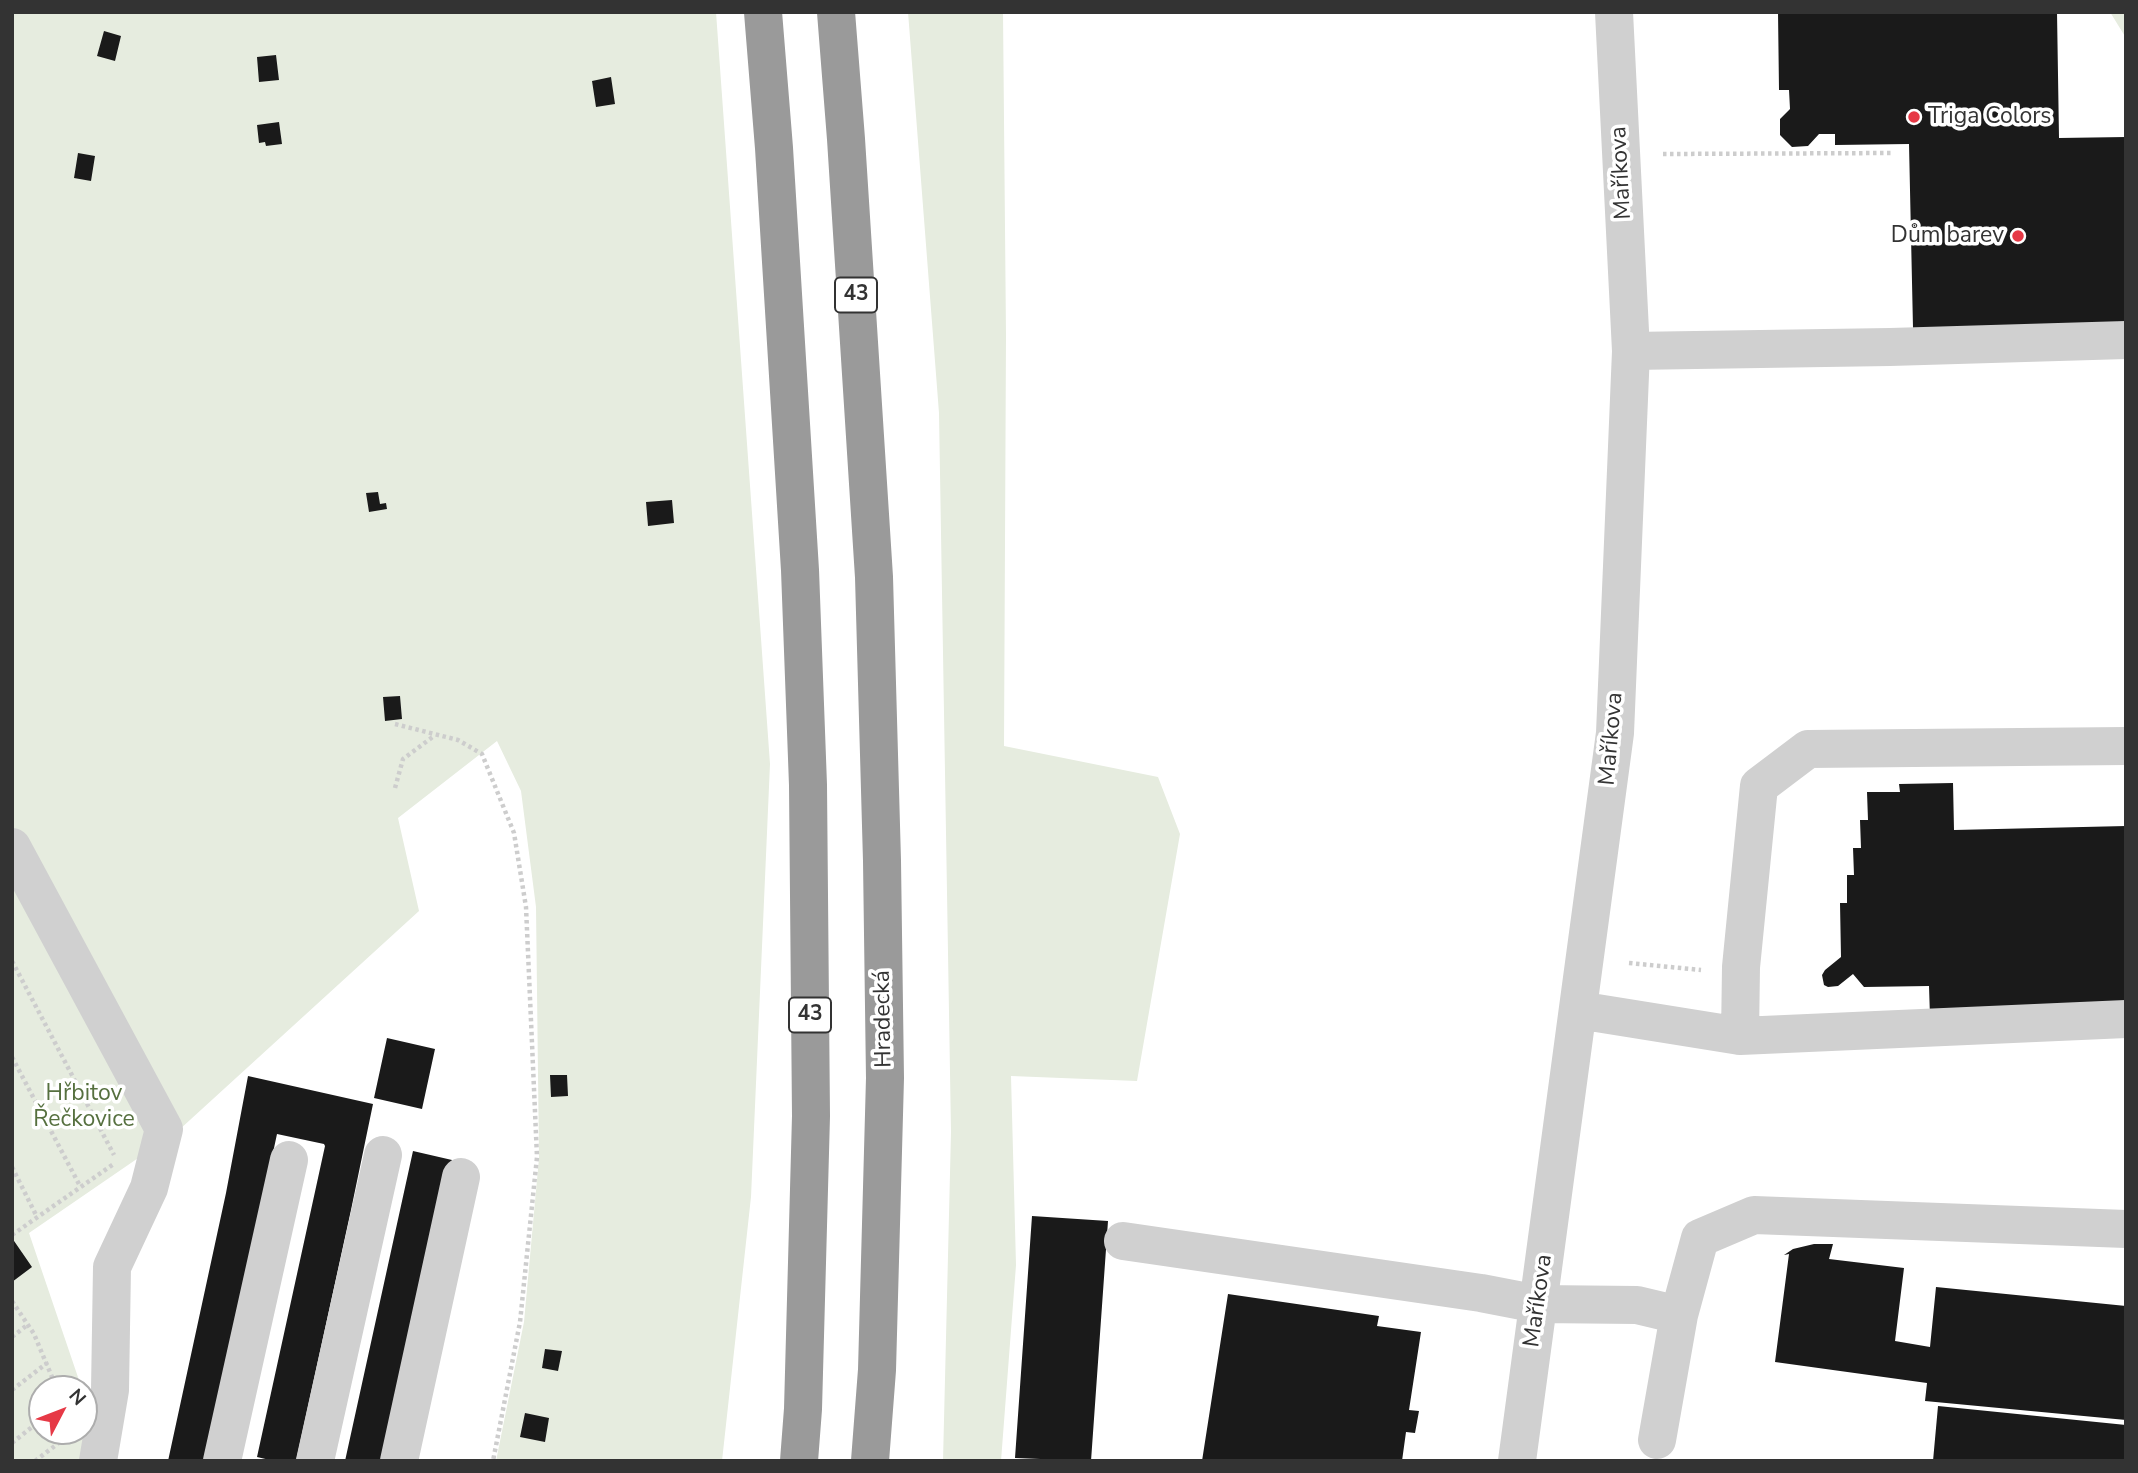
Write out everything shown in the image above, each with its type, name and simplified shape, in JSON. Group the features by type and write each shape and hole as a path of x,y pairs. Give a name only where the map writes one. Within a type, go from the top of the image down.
{"highway":[{"name":"43","path":"763,12 798,542 808,785 811,1116 803,1409 799,1461"},
{"name":"Hradecká","path":"836,12 874,577 885,1078 877,1370 870,1461"}],"street":[{"name":"Maříkova","path":"1517,1461 1615,733 1631,351 1614,12"},
{"path":"1631,351 1890,348 2126,340"},
{"path":"1740,1036 1741,974 1759,786 1808,749 2126,746"},
{"path":"12,847 164,1129 149,1188 112,1267 110,1390 98,1461"},
{"path":"1578,1010 1740,1036 2126,1019"},
{"path":"315,1461 383,1155"},
{"path":"222,1461 289,1160"},
{"path":"399,1461 461,1177"},
{"path":"1657,1440 1679,1315 1700,1238 1754,1215 2126,1229"},
{"path":"1123,1241 1481,1293 1538,1304 1637,1305 1679,1315"}],"path":[{"path":"1663,154 1894,153"},
{"path":"395,724 458,740 482,754 513,833 526,907 537,1157 520,1322 493,1461"},
{"path":"395,788 403,759 434,736"},
{"path":"12,961 117,1161 12,1235"},
{"path":"1629,963 1741,974"},
{"path":"12,1056 80,1186"},
{"path":"12,1167 37,1217"},
{"path":"12,1301 34,1334 52,1375"},
{"path":"12,1337 26,1326"},
{"path":"12,1390 47,1363"},
{"path":"12,1443 28,1430"},
{"path":"35,1461 56,1445"}],"green space":[{"name":"Hřbitov Řečkovice","path":"12,12 716,12 770,764 751,1197 722,1461 496,1461 524,1322 539,1158 536,907 521,791 497,741 398,818 419,911 179,1130 29,1233 77,1375 28,1375 28,1445 98,1445 98,1437 104,1461 12,1461"},
{"path":"908,12 1003,12 1006,336 1004,746 1158,777 1180,834 1137,1081 1011,1076 1016,1265 1001,1461 943,1461 951,1132 939,413"},
{"path":"2110,12 2126,12 2126,38"}],"building":[{"name":"Dům barev","path":"1778,12 2057,12 2059,138 2126,137 2126,325 1913,328 1909,144 1835,145 1835,134 1819,134 1808,146 1792,147 1780,135 1780,119 1790,109 1789,90 1779,90"},
{"path":"104,31 121,36 115,61 97,56"},
{"path":"276,55 279,80 259,82 257,57"},
{"path":"611,77 615,104 596,107 592,81"},
{"path":"279,122 282,144 266,146 265,142 259,143 257,125"},
{"path":"78,153 95,156 91,181 74,178"},
{"path":"378,492 380,504 386,503 387,509 369,512 366,493"},
{"path":"672,500 674,523 648,526 646,502"},
{"path":"400,696 402,719 385,721 383,697"},
{"path":"1953,783 1954,830 2126,826 2126,1013 1930,1017 1929,986 1864,987 1853,974 1838,986 1824,985 1822,975 1825,970 1841,957 1840,903 1847,903 1847,875 1854,875 1853,848 1861,848 1860,820 1868,820 1867,792 1900,792 1899,784"},
{"path":"387,1038 435,1049 422,1109 374,1098"},
{"path":"550,1075 567,1075 568,1096 551,1097"},
{"path":"248,1076 373,1104 351,1210 296,1461 274,1461 257,1457 325,1146 277,1134 207,1461 168,1461 226,1193"},
{"path":"413,1151 452,1160 385,1461 345,1461"},
{"path":"1032,1216 1108,1221 1091,1461 1015,1458"},
{"path":"12,1238 32,1267 12,1282"},
{"path":"1814,1244 1833,1244 1829,1259 1904,1268 1895,1341 1930,1347 1936,1287 2126,1306 2126,1420 1925,1401 1927,1383 1775,1362 1789,1254 1784,1255 1793,1249"},
{"path":"1228,1294 1379,1316 1377,1326 1421,1332 1409,1410 1419,1411 1415,1433 1406,1432 1402,1461 1202,1461"},
{"path":"545,1349 562,1351 558,1371 542,1368"},
{"path":"1938,1406 2126,1425 2126,1461 1933,1461"},
{"path":"525,1413 549,1418 545,1442 520,1437"}],"place":[{"name":"Triga Colors","path":"1914,117"},
{"name":"Dům barev","path":"2018,236"}]}
